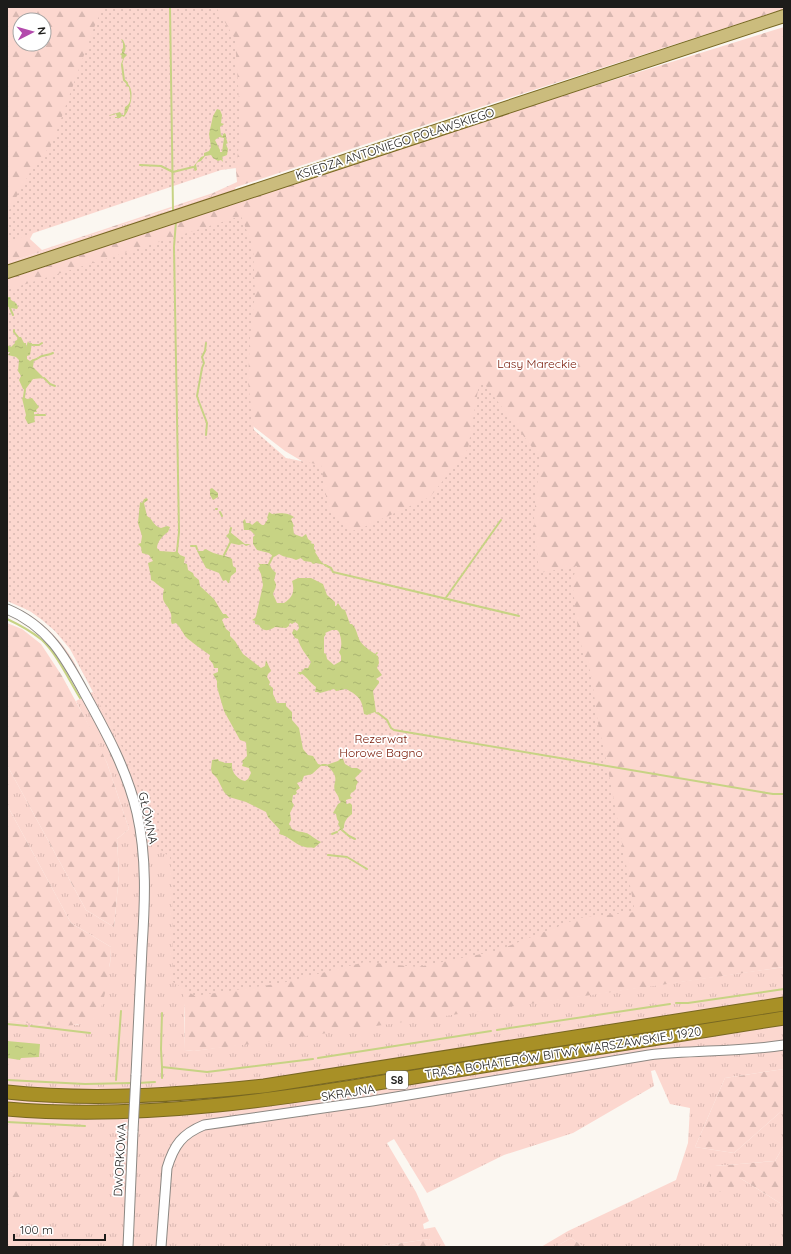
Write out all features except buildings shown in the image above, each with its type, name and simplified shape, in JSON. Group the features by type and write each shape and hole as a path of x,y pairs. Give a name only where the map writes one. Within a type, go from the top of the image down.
{"highway":[{"name":"TRASA BOHATERÓW BITWY WARSZAWSKIEJ 1920","path":"9,1092 130,1096 206,1092 264,1086 784,1004"},
{"name":"TRASA BOHATERÓW BITWY WARSZAWSKIEJ 1920","path":"7,1110 109,1113 215,1106 339,1089 784,1018"}],"main road":[{"name":"KSIĘDZA ANTONIEGO POŁAWSKIEGO","path":"7,272 784,16"}],"street":[{"name":"GŁÓWNA","path":"7,609 34,624 47,635 60,650 110,740 122,766 133,799 140,826 144,861 144,917 136,1075"},
{"name":"SKRAJNA","path":"161,1247 167,1168 174,1148 192,1130 204,1125 372,1101 649,1055 675,1052 748,1050 784,1045"},
{"name":"DWORKOWA","path":"128,1247 136,1075"}],"green space":[{"path":"7,7 127,7 44,211 30,239 42,250 213,193 237,182 231,115 209,7 784,7 784,9 357,147 7,263"},
{"path":"103,7 216,7 235,39 241,129 236,168 221,170 7,242 7,214 33,167 52,144 93,30"},
{"name":"Lasy Mareckie","path":"784,27 784,967 258,1043 194,1051 185,1050 179,867 7,425 7,279 536,104","holes":["245,420 285,451 310,466 350,584"]},
{"path":"236,187 233,193 7,268 7,263 168,210 174,210 174,208"},
{"name":"Rezerwat Horowe Bagno","path":"241,216 253,247 255,293 250,338 248,382 254,430 286,458 321,465 328,509 352,531 430,497 468,449 480,378 540,458 534,517 539,573 577,566 572,581 578,629 583,654 591,673 598,723 635,912 579,918 496,951 418,967 365,962 282,983 195,996 173,982 172,879 170,857 150,842 139,791 127,757 71,648 41,619 30,611 7,601 7,290"},
{"path":"7,593 67,635 175,849 286,1038 784,967 784,1069 725,1078 695,1147 734,1153 784,1109 784,1145 775,1161 715,1166 740,1178 780,1203 784,1216 784,1247 584,1247 571,1238 555,1247 541,1247 568,1231 676,1180 688,1143 690,1108 670,1104 655,1070 651,1071 654,1086 573,1133 504,1155 427,1193 394,1139 387,1143 416,1192 429,1221 423,1224 424,1229 435,1227 446,1247 435,1247 429,1239 375,1247 7,1247 7,1209 9,1208 12,1172 7,1169 7,1020 45,1025 77,1025 94,1018 110,964 111,947 71,923 7,805 7,765 86,910 114,927 119,875 117,839 129,829 107,763 76,701 89,694 71,660 7,606 7,604 27,613 52,633 73,660 90,693 93,692 70,649 55,631 30,611 15,603","holes":["184,996 257,1042 194,1051 185,1050"]},
{"path":"7,623 22,629 41,644 62,676 94,735 107,763 129,829 117,839 119,875 114,927 86,910 7,765"},
{"path":"7,805 71,923 111,947 109,974 102,1006 95,1018 87,1022 65,1026 7,1020"},
{"path":"784,1069 784,1109 734,1153 695,1147 725,1078"},
{"path":"784,1145 784,1216 780,1203 740,1178 729,1193 705,1190 715,1166 775,1161"},
{"path":"7,1169 12,1172 24,1198 19,1212 9,1208 7,1209"},
{"path":"571,1238 584,1247 555,1247"},
{"path":"429,1239 435,1247 376,1247"}],"water":[{"path":"121,39 123,40 125,46 124,53 127,55 124,58 122,65 123,59 120,54 122,53 123,43"},
{"path":"127,83 130,86 132,95 126,114 124,117 122,116 120,118 115,118 117,117 116,114 109,116 120,112 124,115 125,107 130,101 129,87 126,86"},
{"path":"217,109 220,110 222,115 221,123 224,124 220,127 221,135 223,136 225,133 226,135 228,144 227,143 226,145 228,149 227,155 222,157 223,162 221,160 218,161 211,155 205,156 196,164 197,170 195,171 193,167 211,147 209,134 213,116","holes":["219,137 224,138 222,152 220,152 215,140"]},
{"path":"8,297 16,303 18,307 17,309 7,306"},
{"path":"18,337 21,337 24,343 26,343 26,347 28,341 29,343 32,343 30,355 27,356 27,359 30,361 33,359 34,360 33,367 44,378 33,379 25,390 23,389 19,380 21,376 18,371 19,360 16,357 8,355 10,352 8,352 7,345 11,347"},
{"path":"24,397 27,399 32,398 39,407 36,410 37,412 34,412 36,415 34,417 35,422 28,424 25,418 26,415 22,398"},
{"path":"212,488 218,493 218,497 213,500 210,495 210,489"},
{"path":"147,498 148,500 144,503 147,516 158,527 170,527 168,532 159,541 157,548 160,551 177,551 180,555 185,557 184,563 187,564 188,570 199,580 200,586 214,599 223,614 226,614 229,618 224,618 222,620 226,629 230,632 230,636 243,654 261,668 265,666 266,660 271,671 267,677 270,682 269,685 273,688 273,694 277,703 286,703 286,706 292,712 292,720 299,728 303,749 308,755 313,756 318,764 322,765 312,774 304,776 302,781 297,783 300,788 296,791 297,793 295,795 293,795 292,802 294,805 290,813 291,820 289,824 292,829 307,833 321,842 314,848 301,846 279,834 280,830 268,817 266,812 246,802 229,797 212,773 212,760 218,759 219,761 225,763 232,763 232,769 237,777 245,781 248,779 251,773 249,768 242,766 242,761 247,756 246,742 240,740 224,711 217,687 217,681 213,674 218,672 218,668 214,668 209,659 210,655 186,637 176,623 172,624 170,610 163,598 164,589 151,580 148,563 153,561 149,555 142,553 141,547 138,544 141,543 142,536 138,523 140,502 142,503 144,499"},
{"path":"269,512 272,514 281,513 291,515 294,517 291,519 294,526 294,534 302,537 306,534 308,539 312,542 310,543 314,544 315,552 325,565 316,563 313,564 311,562 304,561 301,558 296,560 279,554 274,557 269,553 257,550 253,544 253,537 255,535 250,530 244,530 243,521 245,519 246,523 250,523 252,525 257,521 264,525 268,519"},
{"path":"230,532 245,544 251,544 246,546 243,544 239,545 230,543 226,536"},
{"path":"197,549 198,551 203,551 205,549 232,559 236,572 231,576 229,583 226,580 223,581 219,573 206,568"},
{"path":"258,563 269,564 276,573 274,580 276,585 273,594 277,603 284,603 291,596 293,591 292,581 298,578 311,578 323,584 327,595 335,602 335,606 338,603 342,609 345,610 350,624 352,624 355,628 361,643 375,654 377,652 378,653 376,655 378,656 379,663 377,668 382,675 376,679 379,683 373,691 376,712 378,713 376,714 375,712 367,715 364,714 359,698 346,689 336,691 334,689 320,693 315,692 316,687 298,672 308,668 311,662 298,639 295,638 292,633 294,629 297,631 299,628 298,624 295,622 292,624 290,623 286,628 275,627 264,630 259,625 255,624 255,621 252,620 256,616 263,585 258,568 260,566","holes":["332,630 337,630 341,639 341,647 339,652 341,661 334,665 327,659 326,654 324,653 324,637 326,634 325,633"]},
{"path":"343,759 345,764 352,768 357,768 362,771 355,778 358,782 356,789 351,793 350,796 352,798 346,800 347,804 350,803 352,805 352,814 346,820 344,828 337,832 340,828 338,824 339,822 336,814 333,813 338,804 341,802 335,790 335,779 332,770 326,765"},
{"path":"7,1041 40,1044 39,1057 21,1058 20,1060 7,1058"}],"waterway":[{"path":"170,7 173,210"},
{"path":"122,65 124,80 127,83"},
{"path":"140,165 161,166 173,172 193,167"},
{"path":"176,221 174,247 179,532 177,551"},
{"path":"10,308 13,315"},
{"path":"14,330 18,337"},
{"path":"32,345 39,345 42,343"},
{"path":"206,343 205,351 202,357 204,363 197,396 207,423 206,435"},
{"path":"34,360 53,353"},
{"path":"44,378 50,384 55,386"},
{"path":"24,397 25,390"},
{"path":"36,415 45,415"},
{"path":"220,512 222,516"},
{"path":"445,599 501,520"},
{"path":"230,532 231,528"},
{"path":"224,555 230,543"},
{"path":"191,546 196,546 197,549"},
{"path":"269,564 273,556"},
{"path":"325,565 331,568 333,572 519,616"},
{"path":"7,619 30,631 42,640 58,660 80,698"},
{"path":"378,713 387,720 391,728 394,730 773,794 784,794"},
{"path":"342,830 355,839"},
{"path":"332,834 337,832"},
{"path":"328,855 347,857 367,869"},
{"path":"676,1003 688,1003 784,989"},
{"path":"497,1030 670,1004"},
{"path":"116,1080 121,1011"},
{"path":"162,1013 162,1067"},
{"path":"7,1024 27,1026"},
{"path":"31,1026 90,1033"},
{"path":"318,1058 491,1031"},
{"path":"162,1078 162,1067 207,1072 313,1059"},
{"path":"7,1080 85,1084 132,1083"},
{"path":"138,1083 155,1082"},
{"path":"7,1122 85,1126"}]}
